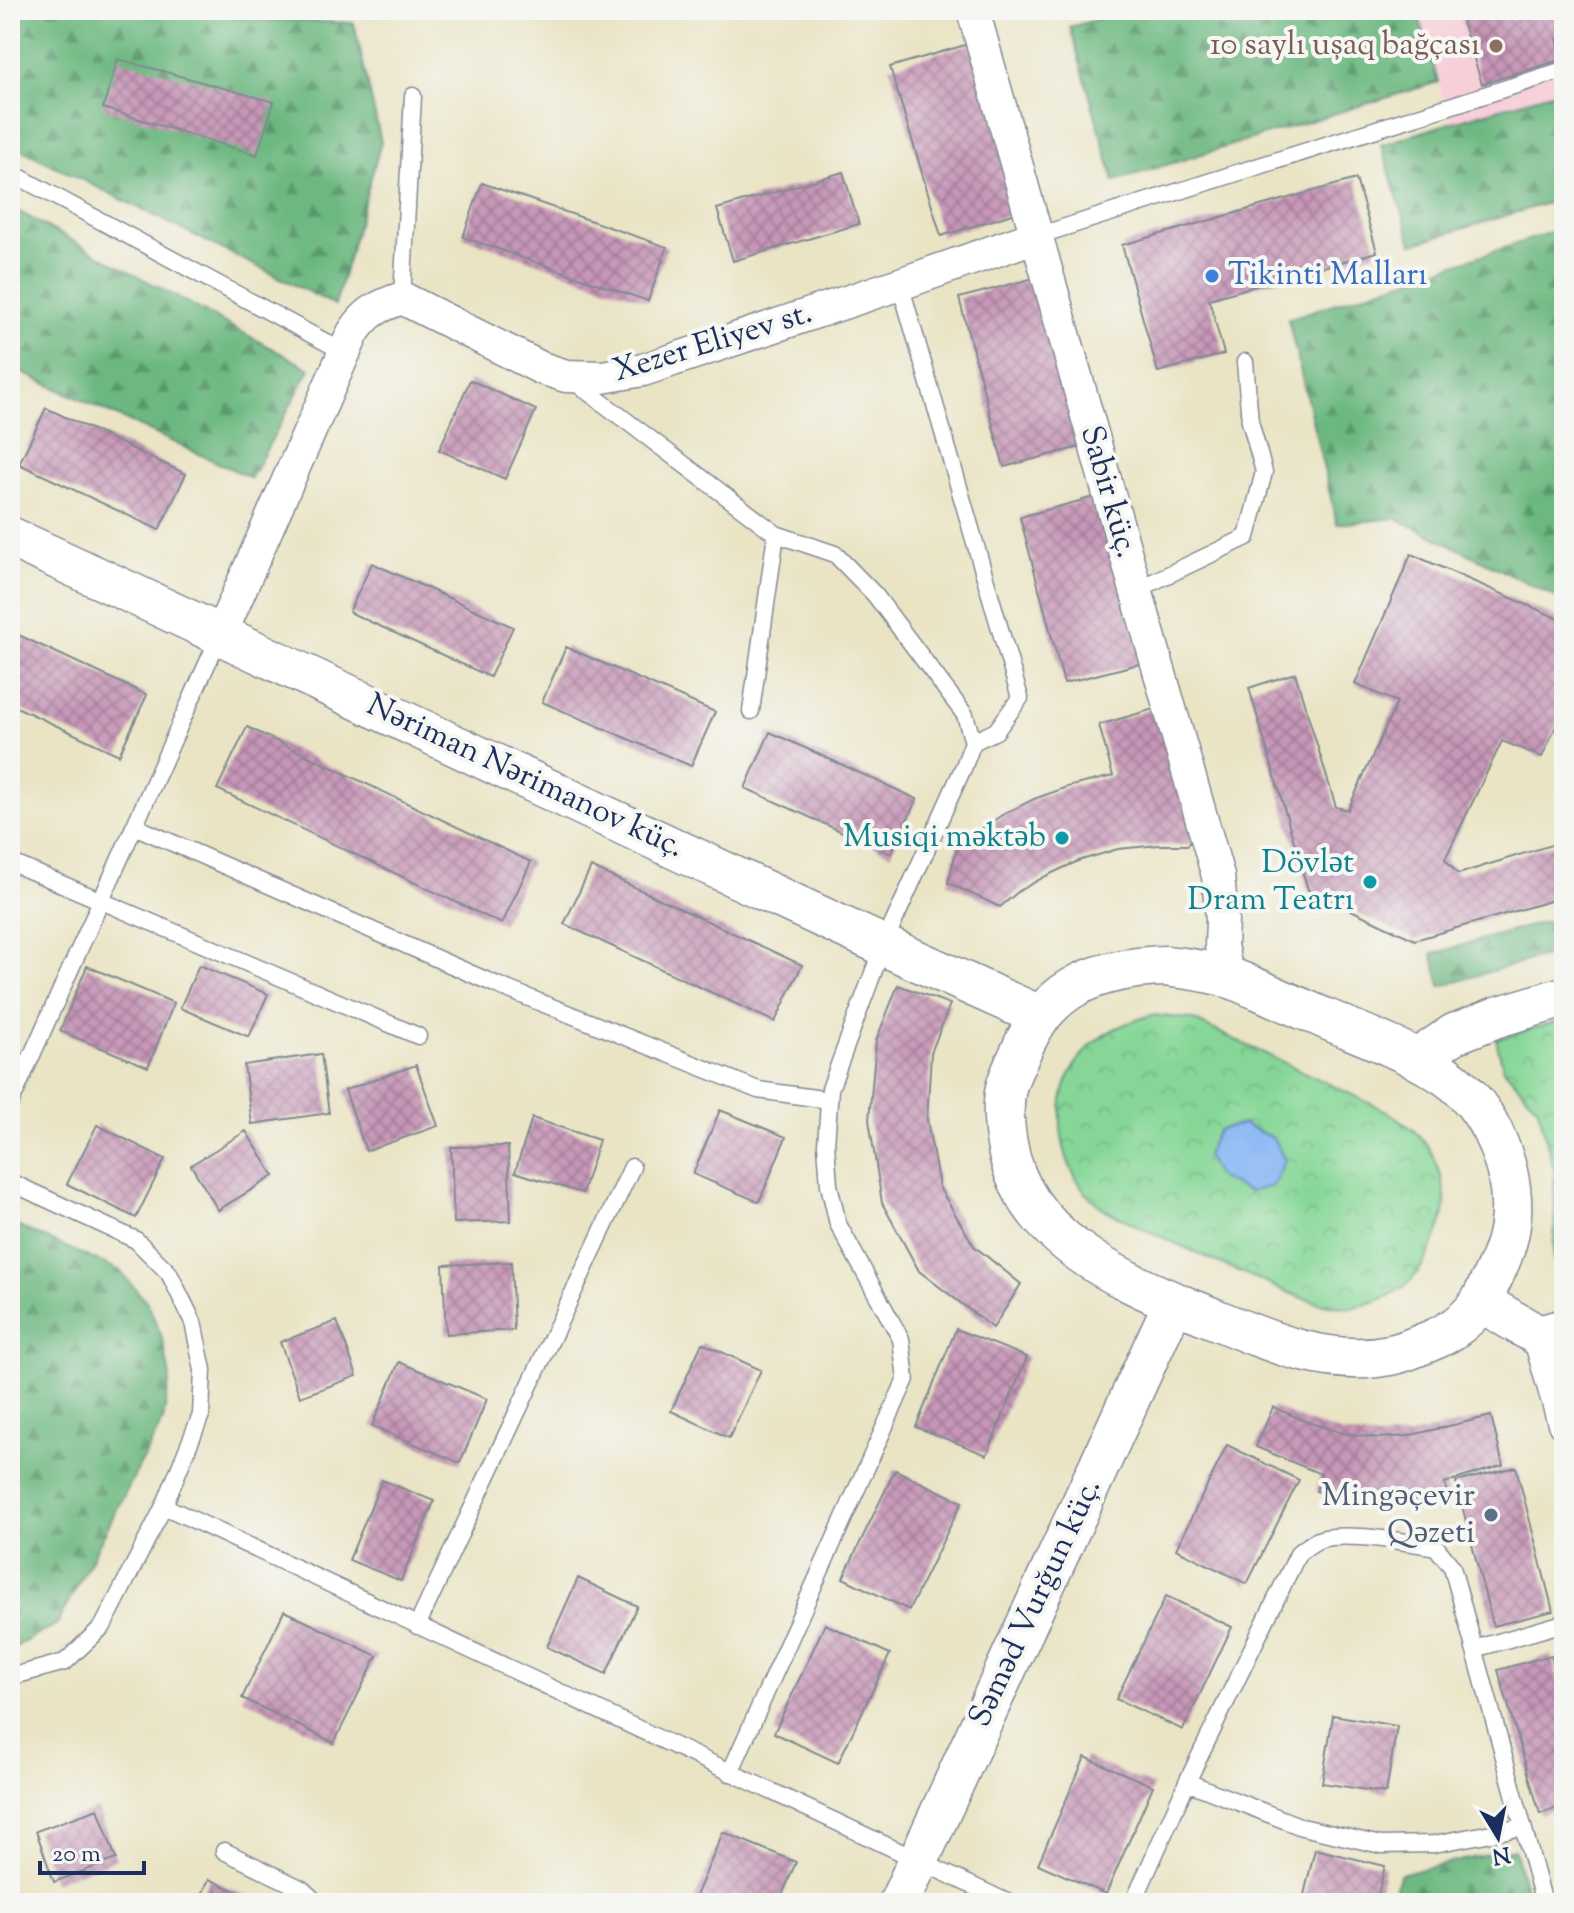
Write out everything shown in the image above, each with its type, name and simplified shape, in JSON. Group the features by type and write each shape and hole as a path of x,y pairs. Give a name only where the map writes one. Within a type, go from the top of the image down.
{"street":[{"name":"Sabir küç.","path":"973,10 1218,876 1221,946 1228,977"},
{"name":"Xezer Eliyev st.","path":"402,298 541,368 566,376 602,377 643,370 1037,236"},
{"path":"221,633 353,333 362,318 381,305 402,298"},
{"name":"Nəriman Nərimanov küç.","path":"10,537 221,633 883,946 1040,1016"},
{"path":"1165,966 1192,968 1228,977 1417,1059 1448,1077 1489,1122 1499,1143 1510,1189 1511,1222 1506,1247 1481,1302 1463,1321 1441,1336 1389,1356 1351,1358 1317,1355 1283,1347 1174,1302 1099,1266 1065,1242 1041,1217 1024,1192 1010,1159 1004,1123 1006,1088 1025,1042 1040,1016 1082,982 1107,972 1132,967 1165,966"},
{"path":"1417,1059 1454,1034 1497,1017 1564,997"},
{"name":"Səməd Vurğun küç.","path":"899,1903 1174,1302"},
{"path":"1481,1302 1552,1333 1564,1423"}],"lane":[{"path":"1037,236 1564,70"},
{"path":"402,298 413,96"},
{"path":"10,172 344,352"},
{"path":"900,284 1020,698 996,731 973,742"},
{"path":"1136,590 1247,537 1264,472 1250,421 1245,362"},
{"path":"566,376 776,534 835,554 875,595 965,715 973,742 883,946 830,1089 827,1158 829,1185 838,1224 901,1339 906,1379 730,1773"},
{"path":"751,711 776,534"},
{"path":"10,1104 221,633"},
{"path":"134,826 497,985 758,1090 829,1100"},
{"path":"10,862 418,1036"},
{"path":"417,1626 632,1167"},
{"path":"10,1182 136,1240 169,1273 193,1322 203,1370 201,1415 164,1506 103,1626 65,1662 10,1677"},
{"path":"164,1506 1009,1903"},
{"path":"1133,1903 1187,1782 1299,1552 1320,1539 1356,1538 1407,1541 1436,1547 1452,1567 1544,1903"},
{"path":"1474,1649 1564,1623"},
{"path":"1187,1782 1302,1827 1381,1845 1434,1844 1523,1827"},
{"path":"224,1851 302,1889 317,1903"}],"shaded area":[{"name":"10 saylı uşaq bağçası","path":"1417,10 1564,10 1564,89 1450,123"}],"green space":[{"path":"10,10 231,10 234,18 354,23 381,142 335,305 10,144"},
{"path":"1130,10 1417,10 1438,82 1114,181 1070,27"},
{"path":"1564,89 1564,198 1412,244 1381,145"},
{"path":"10,207 310,369 251,478 10,367"},
{"path":"1564,228 1564,601 1396,518 1337,524 1288,319"},
{"path":"1564,916 1564,950 1441,986 1432,954"},
{"path":"1152,1015 1191,1019 1387,1111 1424,1141 1440,1171 1445,1207 1434,1242 1410,1281 1388,1296 1360,1306 1321,1303 1289,1293 1182,1246 1107,1211 1089,1196 1072,1171 1062,1136 1062,1101 1066,1083 1084,1053 1099,1039 1124,1025"},
{"path":"1564,1020 1564,1279 1553,1258 1554,1170 1538,1108 1503,1068 1496,1039"},
{"path":"10,1223 119,1270 147,1302 163,1340 170,1378 163,1421 57,1624 15,1647 10,1647"},
{"path":"1514,1849 1529,1903 1392,1903 1399,1874"}],"water":[{"path":"1243,1124 1273,1138 1285,1160 1273,1186 1249,1192 1218,1177 1206,1155 1218,1130"}],"building":[{"path":"1497,10 1564,10 1564,37 1557,39 1563,59 1482,84 1462,21"},
{"path":"972,43 1022,211 941,236 890,67"},
{"path":"118,59 274,102 257,155 103,108"},
{"path":"843,172 859,224 733,261 717,209"},
{"name":"Tikinti Malları","path":"1356,179 1377,252 1209,299 1224,354 1158,372 1122,245"},
{"path":"482,183 667,247 648,301 463,237"},
{"path":"1038,277 1083,446 1004,467 959,298"},
{"path":"470,380 536,410 505,479 439,450"},
{"path":"46,408 186,474 159,530 19,464"},
{"path":"1098,496 1143,663 1064,683 1020,517"},
{"path":"1411,554 1564,621 1564,709 1542,757 1502,741 1445,859 1458,874 1564,841 1564,897 1415,940 1308,890 1249,688 1295,673 1336,807 1348,810 1397,702 1355,684"},
{"path":"372,563 513,627 490,677 349,612"},
{"path":"10,631 147,695 119,755 10,704"},
{"path":"566,647 715,712 691,766 542,702"},
{"path":"1164,706 1198,829 1188,845 1118,849 1078,861 1019,891 1000,907 948,883 958,844 1002,815 1067,787 1113,776 1099,725"},
{"path":"247,727 531,862 502,924 217,789"},
{"path":"770,732 917,799 891,854 745,788"},
{"path":"591,867 802,965 775,1022 564,924"},
{"path":"199,965 268,994 249,1037 180,1008"},
{"path":"87,966 174,1003 148,1067 60,1031"},
{"path":"898,985 950,1004 931,1053 927,1120 939,1187 974,1246 1021,1284 993,1328 919,1271 882,1203 869,1120 876,1041"},
{"path":"321,1054 329,1113 252,1124 244,1065"},
{"path":"416,1065 438,1126 366,1151 345,1090"},
{"path":"720,1110 786,1137 759,1202 693,1174"},
{"path":"532,1118 599,1140 582,1193 515,1172"},
{"path":"97,1125 165,1159 136,1218 67,1184"},
{"path":"246,1131 274,1176 218,1210 191,1165"},
{"path":"508,1146 511,1221 454,1223 451,1147"},
{"path":"511,1262 514,1330 446,1334 443,1265"},
{"path":"337,1321 357,1376 300,1397 280,1342"},
{"path":"956,1329 1027,1357 987,1455 916,1427"},
{"path":"702,1343 761,1370 729,1438 671,1411"},
{"path":"399,1362 487,1399 460,1463 372,1426"},
{"path":"1273,1407 1343,1433 1378,1438 1407,1436 1491,1416 1503,1465 1445,1483 1447,1495 1414,1500 1363,1502 1316,1491 1321,1474 1256,1447"},
{"path":"1227,1445 1299,1480 1247,1584 1176,1549"},
{"path":"1516,1467 1553,1611 1493,1626 1456,1482"},
{"path":"895,1470 962,1502 909,1610 843,1578"},
{"path":"382,1480 434,1501 401,1581 349,1560"},
{"path":"578,1578 637,1606 606,1674 547,1647"},
{"path":"1166,1596 1232,1627 1183,1730 1116,1699"},
{"path":"284,1611 377,1656 334,1743 242,1698"},
{"path":"825,1624 890,1654 838,1763 774,1733"},
{"path":"1551,1655 1564,1698 1564,1806 1540,1814 1498,1670"},
{"path":"1333,1715 1397,1726 1386,1793 1322,1783"},
{"path":"1085,1757 1153,1786 1106,1894 1038,1864"},
{"path":"98,1809 116,1859 54,1882 36,1831"},
{"path":"723,1832 796,1862 779,1903 693,1903"},
{"path":"1315,1849 1385,1866 1376,1903 1302,1903"},
{"path":"1564,1856 1564,1890 1563,1890 1554,1859"},
{"path":"209,1879 262,1903 198,1903"}],"place":[{"name":"10 saylı uşaq bağçası","path":"1496,46"},
{"name":"Tikinti Malları","path":"1212,276"},
{"name":"Musiqi məktəb","path":"1062,838"},
{"name":"Dövlət Dram Teatrı","path":"1370,882"},
{"name":"Mingəçevir Qəzeti","path":"1491,1515"}]}
